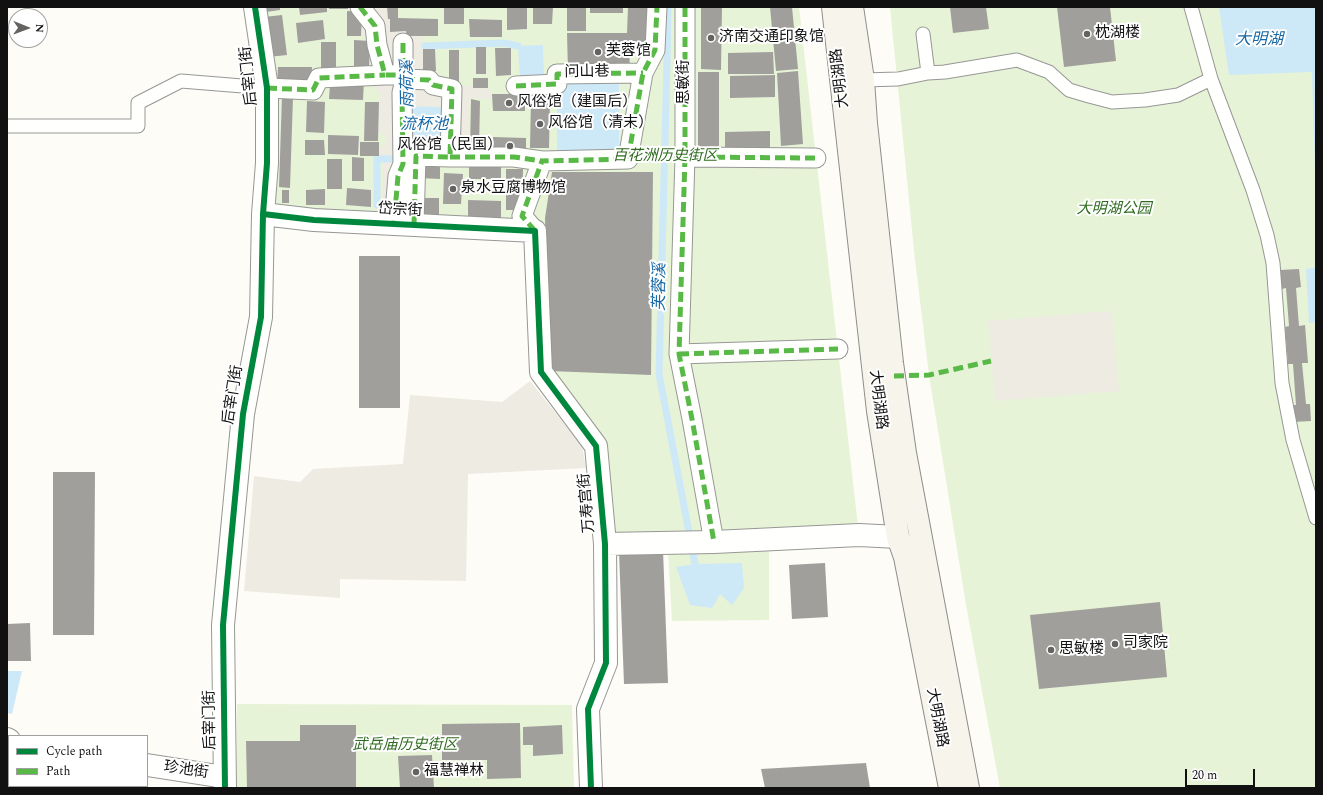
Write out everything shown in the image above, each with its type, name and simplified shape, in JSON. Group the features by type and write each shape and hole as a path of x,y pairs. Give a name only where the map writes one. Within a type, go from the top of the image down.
{"main road":[{"name":"大明湖路","path":"833,7 878,411 898,537 905,557 950,788"},
{"name":"大明湖路","path":"852,7 863,80 867,131 892,363 905,453 968,788"}],"street":[{"name":"后宰门街","path":"224,782 223,624 243,414 261,317 263,214 267,163 267,88 255,7"},
{"path":"360,7 375,26 376,45 398,76"},
{"path":"406,161 416,156 514,157 542,161 628,158 643,73 655,50 657,7"},
{"name":"思敏街","path":"685,7 685,157 679,354 692,419 710,542"},
{"path":"403,43 398,76 402,93 406,161 404,224"},
{"name":"问山巷","path":"516,86 557,84 557,74 643,73"},
{"path":"267,88 313,90 319,78 398,76 429,80 433,85 452,89 450,157"},
{"path":"685,157 816,158"},
{"path":"535,230 522,216 542,161"},
{"name":"岱宗街","path":"263,214 314,220 535,230"},
{"name":"万寿宫街","path":"535,230 541,372 596,446 605,544 606,663 588,709 591,788"},
{"path":"679,354 838,348"},
{"name":"万寿宫街","path":"605,544 710,542 860,535 898,537"},
{"name":"珍池街","path":"148,766 224,782"}],"lane":[{"path":"1191,7 1211,79 1253,190 1267,234 1273,263 1282,383 1293,440 1316,518"},
{"path":"923,34 928,73"},
{"path":"863,80 898,79 1017,60 1049,72 1069,90 1112,102 1145,100 1178,95 1211,79"},
{"path":"7,126 138,126 138,103 180,80 267,88"}],"green space":[{"name":"百花洲历史街区","path":"254,7 799,7 859,535 605,544 596,446 541,372 535,231 276,207"},
{"name":"大明湖公园","path":"890,7 1316,7 1316,788 1000,788 966,605 929,375 914,251"},
{"path":"769,550 769,620 672,621 668,551"},
{"name":"武岳庙历史街区","path":"237,704 572,705 574,788 237,788"}],"shaded area":[{"path":"348,7 387,7 391,32 406,31 406,35 421,36 424,72 433,71 433,85 488,88 492,94 492,99 469,98 468,151 419,161 418,220 382,217 383,161 416,160 413,147 431,146 439,107 414,106 412,53 396,157 379,156 379,147 386,146 386,134 378,133 379,102 381,94 374,88 369,71 369,36 361,36 362,12 348,9"},
{"path":"1112,311 1119,391 995,401 988,321"},
{"path":"530,381 582,446 586,468 468,474 466,581 340,579 340,598 244,591 254,476 300,482 313,469 403,464 410,395 502,402"}],"water":[{"name":"大明湖","path":"1219,7 1316,7 1316,205 1312,72 1229,75"},
{"path":"543,45 544,78 520,80 518,46"},
{"path":"557,84 619,84 619,154 557,154"},
{"name":"流杯池","path":"405,106 439,107 443,111 444,152 431,152 430,146 410,147"},
{"path":"1316,267 1316,322 1309,323 1306,269"},
{"path":"742,563 744,588 732,605 720,594 712,608 690,605 676,567 695,564"},
{"path":"7,671 22,671 12,714 7,713"}],"building":[{"path":"262,7 280,7 280,10 266,12"},
{"path":"299,7 327,7 327,12 300,15"},
{"path":"329,7 348,7 348,9 329,9"},
{"path":"387,7 398,7 398,18 438,19 438,36 406,36 406,31 390,32 390,19 388,19"},
{"path":"444,7 464,7 464,24 444,24"},
{"path":"507,7 527,7 527,29 507,30"},
{"path":"533,7 553,7 552,24 533,24"},
{"path":"567,7 586,7 586,31 567,31"},
{"path":"590,7 623,7 623,13 590,13"},
{"name":"芙蓉馆","path":"628,7 647,7 647,44 629,44 630,71 568,72 567,33 627,33"},
{"name":"济南交通印象馆","path":"701,7 722,7 721,70 701,69"},
{"path":"770,7 792,7 798,69 776,71"},
{"path":"950,7 986,7 989,29 953,33"},
{"name":"枕湖楼","path":"1057,7 1110,7 1116,61 1064,67"},
{"path":"347,11 362,12 361,36 347,36"},
{"path":"282,15 287,55 268,57 264,17"},
{"path":"469,19 502,20 502,37 470,37"},
{"path":"323,20 325,39 298,43 296,23"},
{"path":"354,40 370,41 369,71 354,71"},
{"path":"321,42 336,42 336,73 321,73"},
{"path":"476,47 486,47 486,74 476,74"},
{"path":"495,48 511,48 511,75 496,76"},
{"path":"423,49 435,49 436,71 423,72"},
{"path":"449,50 459,50 459,85 449,84"},
{"path":"773,52 774,74 728,74 728,53"},
{"path":"278,67 312,67 311,87 277,86"},
{"path":"798,71 803,144 781,146 777,73"},
{"path":"698,72 719,72 719,151 698,151"},
{"path":"775,75 775,97 730,98 730,76"},
{"path":"473,78 488,78 488,88 473,88"},
{"path":"364,81 363,100 329,99 330,84"},
{"name":"风俗馆（建国后）","path":"492,94 525,94 525,111 493,111"},
{"path":"282,96 293,97 290,188 279,187"},
{"path":"471,99 480,101 479,149 470,149"},
{"name":"风俗馆（清末）","path":"531,99 550,99 549,148 530,148"},
{"path":"307,101 325,102 324,133 306,132"},
{"path":"365,102 379,102 378,141 364,141"},
{"path":"770,131 770,153 725,153 725,132"},
{"path":"328,135 359,136 358,155 328,154"},
{"name":"风俗馆（民国）","path":"493,137 526,138 526,155 493,152"},
{"path":"305,140 324,140 325,155 305,155"},
{"path":"360,142 379,142 379,156 360,156"},
{"path":"352,157 364,158 364,181 352,181"},
{"path":"327,159 342,159 342,189 327,189"},
{"path":"420,160 440,160 440,179 419,178"},
{"path":"469,161 501,162 501,179 469,179"},
{"path":"506,169 523,169 522,210 506,210"},
{"path":"552,172 653,172 651,375 550,371 545,218"},
{"name":"泉水豆腐博物馆","path":"444,173 463,174 461,204 443,204"},
{"path":"347,188 371,190 371,207 346,205"},
{"path":"325,189 325,205 306,205 306,190"},
{"path":"282,190 289,190 289,203 282,203"},
{"path":"418,198 439,198 439,217 418,217"},
{"path":"468,200 501,201 501,218 468,218"},
{"path":"359,256 400,256 400,408 359,408"},
{"path":"1299,269 1301,287 1296,288 1299,326 1305,325 1308,363 1302,363 1306,404 1310,404 1311,421 1293,422 1292,405 1296,405 1293,364 1288,364 1285,327 1289,326 1286,288 1282,289 1280,270"},
{"path":"53,472 95,472 94,635 53,635"},
{"path":"663,550 668,683 624,684 619,552"},
{"path":"825,563 828,617 792,619 789,565"},
{"name":"司家院","path":"1160,602 1167,677 1039,689 1030,615"},
{"path":"30,623 31,661 7,661 7,624"},
{"path":"520,723 521,778 487,779 487,760 442,760 442,724"},
{"path":"300,725 356,725 356,788 247,788 246,741 300,741"},
{"path":"562,725 563,754 533,756 533,745 523,745 523,727"},
{"name":"福慧禅林","path":"432,755 434,788 400,788 398,756"},
{"path":"866,763 870,788 765,788 761,769"},
{"path":"7,772 8,787 64,787 64,788 7,788"}],"waterway":[{"name":"芙蓉溪","path":"668,7 659,374 695,564"},
{"path":"425,46 504,43 518,46"},
{"name":"雨荷溪","path":"377,205 377,159 401,159"}],"marked path":[{"path":"360,7 375,26 377,45 385,75 403,75 405,79 402,93 403,164 398,176 394,223"},
{"path":"535,231 522,216 542,161 628,159 643,73 655,50 657,7"},
{"path":"685,7 685,157 679,354 714,542"},
{"path":"403,43 403,75"},
{"path":"516,86 557,84 557,74 643,73"},
{"path":"267,88 313,90 319,78 385,75"},
{"path":"405,79 429,80 433,85 452,89 450,157 416,156 414,224"},
{"path":"450,157 514,157 542,161"},
{"path":"685,157 816,158"},
{"path":"679,354 838,349"},
{"path":"894,376 929,375 991,361"}],"cycle path":[{"path":"225,788 223,625 243,414 261,317 263,214 267,163 267,88 255,7"},
{"path":"263,214 314,220 535,231 541,372 596,446 605,544 606,663 588,709 591,788"}],"place":[{"name":"枕湖楼","path":"1087,34"},
{"name":"济南交通印象馆","path":"711,38"},
{"name":"芙蓉馆","path":"598,52"},
{"name":"风俗馆（建国后）","path":"509,103"},
{"name":"风俗馆（清末）","path":"540,124"},
{"name":"风俗馆（民国）","path":"510,146"},
{"name":"泉水豆腐博物馆","path":"453,189"},
{"name":"司家院","path":"1115,644"},
{"name":"思敏楼","path":"1051,650"},
{"name":"福慧禅林","path":"416,772"}]}
